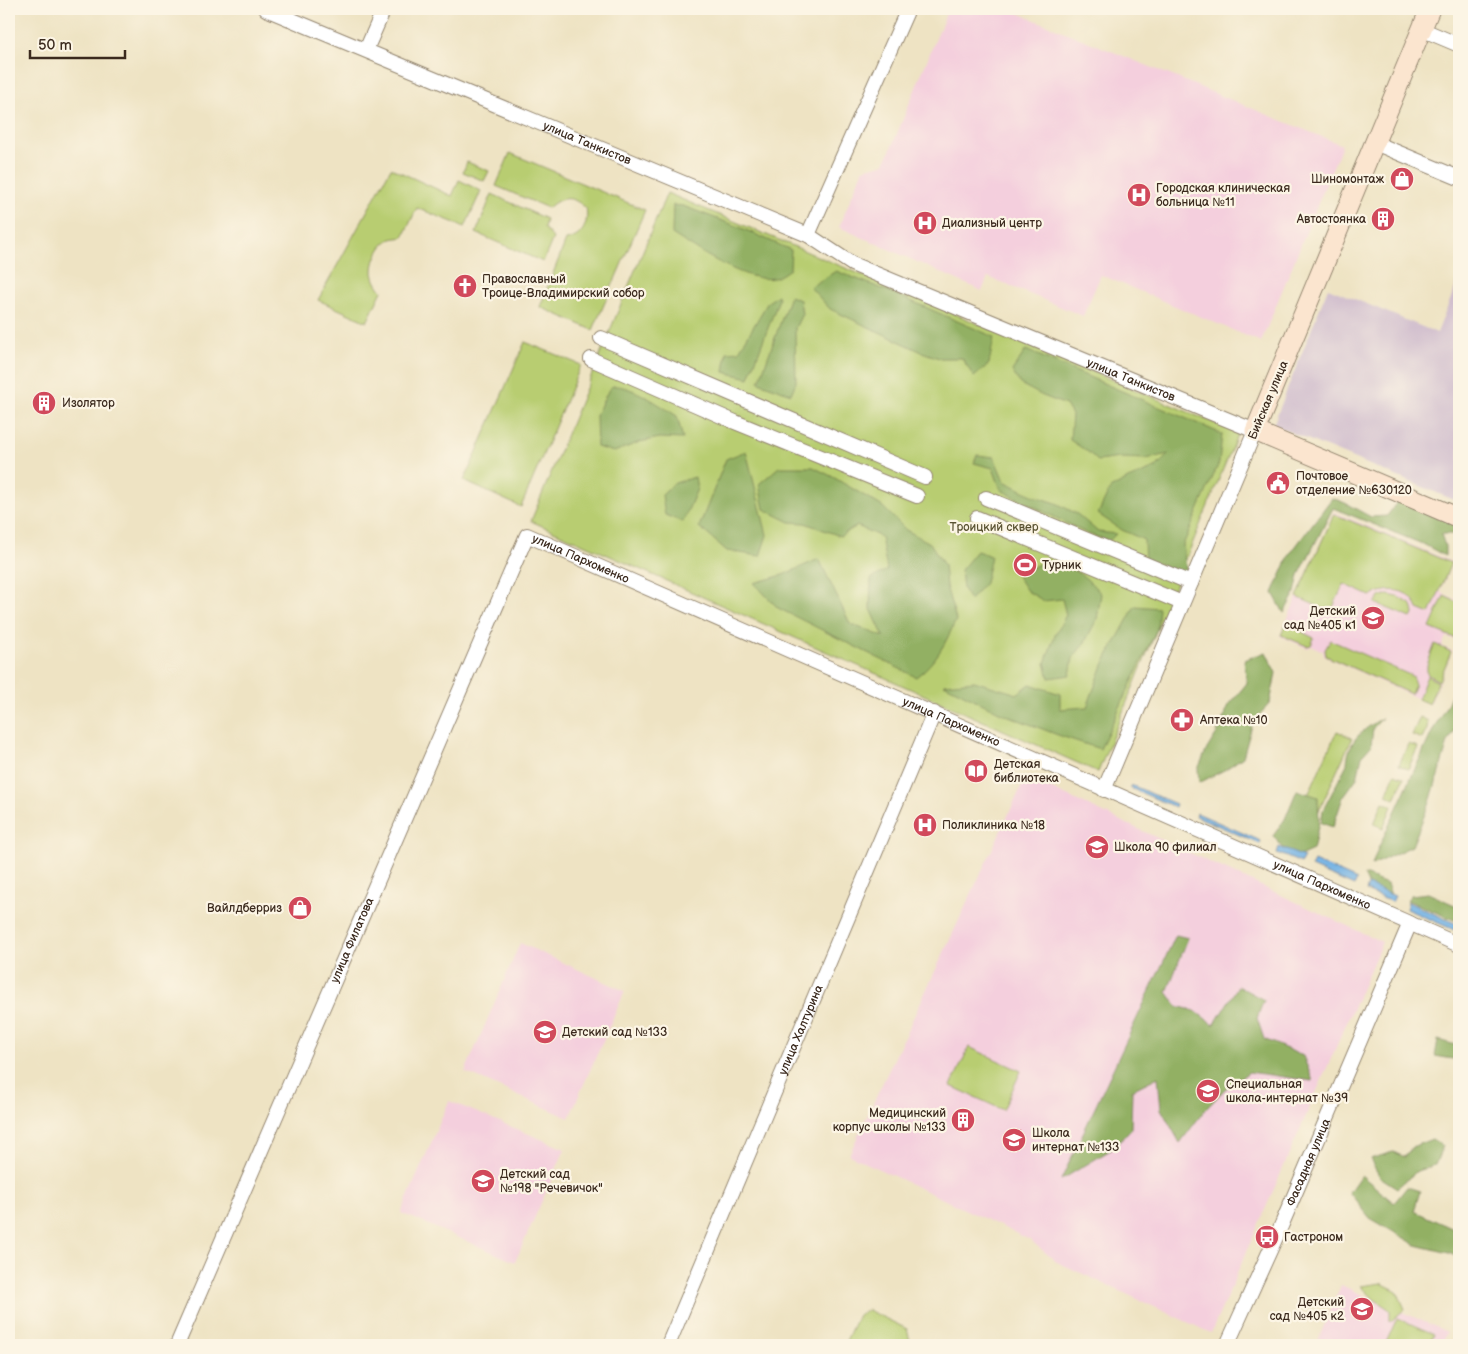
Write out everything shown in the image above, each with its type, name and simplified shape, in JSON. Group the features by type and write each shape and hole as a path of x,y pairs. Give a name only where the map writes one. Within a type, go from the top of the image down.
{"street":[{"name":"улица Танкистов","path":"266,9 808,235 852,264 1255,431 1459,518"},
{"path":"366,50 384,9"},
{"path":"808,235 908,9"},
{"name":"Бийская улица","path":"1104,790 1430,9"},
{"path":"1422,29 1459,45"},
{"path":"1375,143 1459,178"},
{"path":"601,338 925,477"},
{"path":"591,359 735,422 917,496"},
{"path":"986,498 1191,583"},
{"path":"977,518 1182,603"},
{"name":"улица Пархоменко","path":"527,535 1459,945"},
{"name":"улица Филатова","path":"177,1345 527,535"},
{"name":"улица Халтурина","path":"668,1345 934,713"},
{"name":"Фасадная улица","path":"1227,1345 1282,1224 1410,923"}],"shaded area":[{"name":"Городская клиническая больница №11","path":"948,9 1008,9 1342,145 1261,342 1101,275 1083,316 988,277 982,291 839,227 863,169 885,163"},
{"path":"1459,278 1459,502 1273,425 1328,288 1437,333"},
{"name":"Детский сад №405 к1","path":"1334,512 1452,562 1440,592 1459,601 1459,635 1457,640 1446,637 1442,646 1452,651 1430,704 1324,656 1323,651 1312,646 1307,648 1280,636"},
{"path":"1026,777 1382,942 1211,1333 1057,1262 1030,1240 849,1155"},
{"name":"Детский сад №133","path":"520,943 625,991 569,1118 465,1072"},
{"name":"Детский сад №198 \"Речевичок\"","path":"449,1101 565,1149 515,1262 401,1213"},
{"name":"Детский сад №405 к2","path":"1341,1285 1447,1332 1441,1345 1316,1345"}],"green space":[{"path":"510,153 645,210 593,330 540,307 566,240 577,236 584,228 587,219 586,208 572,199 563,199 548,208 496,186"},
{"path":"467,162 489,171 484,181 463,172"},
{"path":"391,168 452,196 459,180 481,191 465,227 417,208 403,237 391,239 379,250 374,261 373,272 375,281 382,291 367,322 318,300"},
{"name":"Троицкий сквер","path":"667,193 1238,433 1098,772 531,521"},
{"path":"492,194 546,219 544,228 553,238 543,262 476,233"},
{"path":"673,205 683,206 739,227 791,250 790,269 774,278 750,276 707,256 672,234"},
{"path":"836,271 888,291 994,337 989,364 974,377 962,358 939,358 922,352 830,309 810,287"},
{"path":"778,295 779,299 749,378 724,372 727,352 739,351 768,302"},
{"path":"790,296 800,300 802,314 795,328 796,382 791,394 759,382"},
{"path":"525,342 581,365 521,507 464,481"},
{"path":"1026,350 1222,434 1219,463 1183,545 1187,574 1145,564 1144,540 1122,530 1098,514 1110,489 1155,468 1169,454 1146,459 1120,458 1098,461 1070,440 1072,415 1066,405 1020,384 1012,371"},
{"path":"613,386 637,392 677,416 683,439 659,438 640,442 614,452 597,447 596,415 609,389"},
{"path":"746,451 767,535 760,556 727,551 699,527 726,459"},
{"path":"977,455 994,457 1004,481 1077,514 1098,532 1116,534 1109,541 1088,534 1001,490 993,468 974,463"},
{"path":"779,467 813,467 833,477 883,507 906,530 930,543 944,565 946,586 956,620 940,652 930,665 916,677 778,608 754,583 783,575 819,559 850,624 884,637 870,607 871,579 887,570 881,537 857,526 840,536 805,523 790,522 764,509 759,484"},
{"path":"695,477 697,489 683,522 665,515 662,495 675,483"},
{"path":"1401,497 1459,522 1459,534 1441,534 1445,546 1445,556 1425,545 1333,508 1299,575 1295,593 1284,613 1273,593 1290,554 1332,498 1371,517 1387,516"},
{"path":"1334,514 1451,563 1430,614 1418,609 1410,596 1391,590 1370,596 1344,584 1333,607 1324,609 1297,597"},
{"path":"977,551 991,556 985,583 970,600 963,589 961,570"},
{"path":"1044,561 1076,571 1101,594 1097,619 1085,642 1073,658 1070,675 1049,678 1045,663 1055,635 1066,615 1062,599 1044,601 1027,591 1017,576"},
{"path":"1381,596 1398,597 1412,605 1414,613 1411,618 1375,603"},
{"path":"1444,596 1459,603 1459,633 1457,639 1430,628"},
{"path":"1135,606 1159,608 1157,629 1100,749 1001,713 944,684 974,681 1017,694 1030,684 1060,694 1060,709 1087,707 1103,665"},
{"path":"1286,624 1314,638 1311,645 1307,646 1281,635"},
{"path":"1330,640 1412,676 1415,684 1411,694 1326,656 1325,650"},
{"path":"1435,644 1451,652 1439,681 1427,674 1427,665"},
{"path":"1266,652 1276,673 1270,703 1253,722 1243,757 1226,769 1199,783 1198,769 1207,749 1217,733 1229,705 1247,683 1244,660"},
{"path":"1427,676 1438,682 1429,704 1418,699"},
{"path":"1459,676 1459,724 1448,742 1431,799 1412,846 1372,865 1377,851"},
{"path":"1420,717 1428,721 1427,729 1422,739 1412,735"},
{"path":"1382,718 1373,728 1371,746 1362,756 1357,778 1343,797 1333,827 1321,823 1323,810 1347,764 1350,748 1363,731"},
{"path":"1337,731 1352,738 1317,815 1302,808"},
{"path":"1408,744 1418,747 1408,769 1399,765"},
{"path":"1395,774 1404,778 1395,799 1386,795"},
{"path":"1297,790 1318,797 1319,822 1313,850 1293,859 1273,836 1285,819"},
{"path":"1383,802 1392,806 1383,828 1374,824"},
{"path":"1364,875 1387,884 1393,900 1370,889"},
{"path":"1428,893 1459,907 1459,922 1407,900 1411,895"},
{"path":"1176,935 1188,938 1167,992 1177,1006 1195,1011 1214,1025 1238,986 1264,1000 1257,1018 1264,1039 1303,1056 1313,1081 1249,1072 1225,1089 1204,1111 1180,1143 1161,1109 1158,1077 1132,1090 1131,1129 1112,1149 1061,1180"},
{"path":"1438,1040 1459,1046 1459,1060 1435,1056"},
{"path":"969,1047 1021,1071 1003,1110 951,1086"},
{"path":"1432,1139 1443,1146 1435,1165 1417,1171 1397,1188 1380,1177 1370,1159 1393,1152 1405,1157 1412,1147"},
{"path":"1361,1175 1394,1203 1407,1187 1420,1191 1414,1211 1458,1231 1459,1229 1459,1258 1449,1253 1416,1245 1370,1218 1349,1192"},
{"path":"1381,1283 1397,1291 1405,1309 1390,1322 1390,1310 1374,1299 1361,1286"},
{"path":"868,1310 907,1329 910,1341 908,1345 844,1345 858,1315"},
{"path":"1397,1318 1434,1334 1429,1345 1385,1345"}],"water":[{"path":"1131,785 1176,804 1175,807 1130,788"},
{"path":"1197,813 1261,841 1260,844 1196,816"},
{"path":"1279,847 1304,857 1301,863 1277,853"},
{"path":"1314,861 1357,880 1354,886 1311,867"},
{"path":"1368,885 1395,896 1392,902 1366,891"},
{"path":"1408,902 1459,925 1459,932 1406,909"}],"place":[{"name":"Шиномонтаж","path":"1402,179"},
{"name":"Городская клиническая больница №11","path":"1139,195"},
{"name":"Автостоянка","path":"1383,219"},
{"name":"Диализный центр","path":"925,223"},
{"name":"Православный Троице-Владимирский собор","path":"465,286"},
{"name":"Изолятор","path":"44,403"},
{"name":"Почтовое отделение №630120","path":"1278,483"},
{"name":"Турник","path":"1025,565"},
{"name":"Детский сад №405 к1","path":"1373,618"},
{"name":"Аптека №10","path":"1182,720"},
{"name":"Детская библиотека","path":"976,771"},
{"name":"Поликлиника №18","path":"925,825"},
{"name":"Школа 90 филиал","path":"1097,847"},
{"name":"Вайлдберриз","path":"300,908"},
{"name":"Детский сад №133","path":"545,1032"},
{"name":"Специальная школа-интернат №39","path":"1208,1091"},
{"name":"Медицинский корпус школы №133","path":"963,1120"},
{"name":"Школа интернат №133","path":"1014,1140"},
{"name":"Детский сад №198 \"Речевичок\"","path":"483,1181"},
{"name":"Гастроном","path":"1267,1237"},
{"name":"Детский сад №405 к2","path":"1362,1309"}]}
